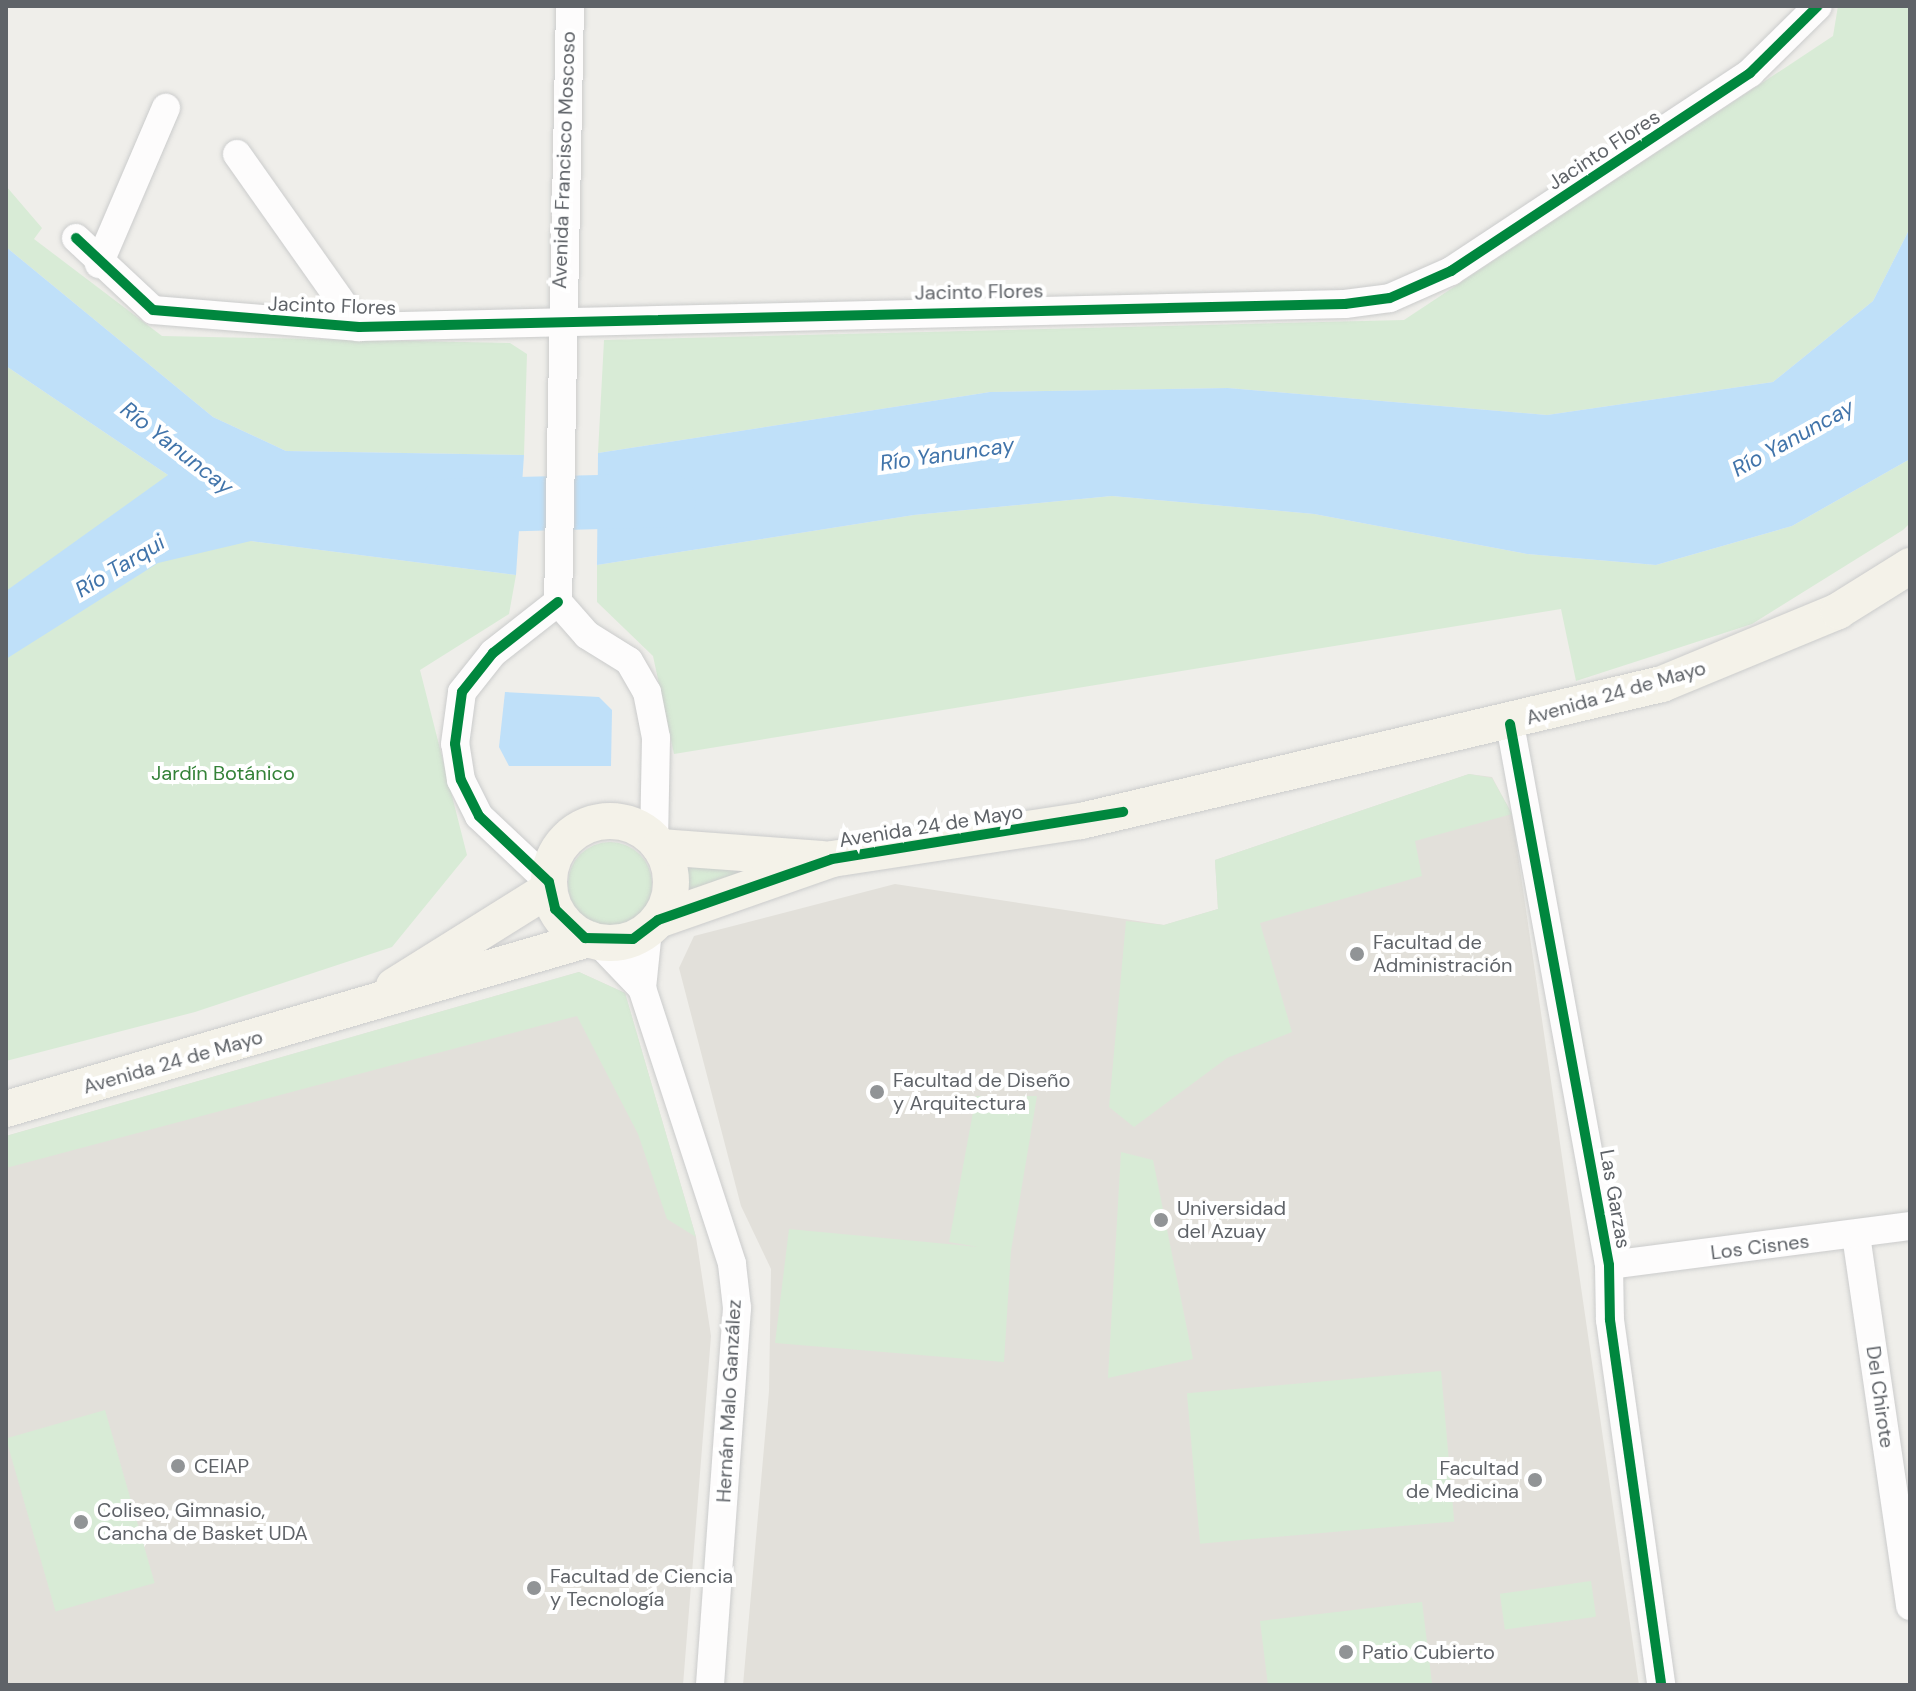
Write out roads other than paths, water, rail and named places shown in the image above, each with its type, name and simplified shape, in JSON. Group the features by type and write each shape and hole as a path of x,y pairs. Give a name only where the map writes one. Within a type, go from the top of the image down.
{"main road":[{"name":"Avenida 24 de Mayo","path":"653,925 832,859 1081,821 1510,724 1729,660 1838,611 1910,566"},
{"path":"616,821 657,843 672,879 653,925 593,941 563,921 549,886 555,854 587,826 616,821"},
{"name":"Avenida 24 de Mayo","path":"657,843 832,859"},
{"name":"Avenida 24 de Mayo","path":"340,1014 549,886"},
{"name":"Avenida 24 de Mayo","path":"6,1109 593,941"}],"street":[{"name":"Avenida Francisco Moscoso","path":"558,602 559,326 570,6"},
{"name":"Jacinto Flores","path":"76,238 99,264 153,310 359,327 559,326 1390,298 1451,271 1679,123 1784,44 1818,6"},
{"path":"99,264 166,108"},
{"path":"237,154 359,327"},
{"path":"549,886 479,816 461,780 455,744 462,692 493,653 558,602 587,635 629,661 647,692 656,738 657,843"},
{"name":"Las Garzas","path":"1510,724 1609,1265 1610,1320 1661,1685"},
{"name":"Hernán Malo Ganzález","path":"653,925 642,988 732,1264 737,1308 710,1685"},
{"name":"Hernán Malo Ganzález","path":"593,941 642,988"},
{"name":"Los Cisnes","path":"1609,1265 1910,1226"},
{"name":"Del Chirote","path":"1856,1235 1910,1606"}],"water":[{"path":"1910,228 1910,459 1792,526 1656,565 1527,554 1314,514 1112,496 914,515 597,565 598,453 990,392 1228,388 1547,415 1773,382 1873,301"},
{"name":"Río Tarqui","path":"6,247 213,417 286,451 524,455 516,575 251,541 158,563 6,659 6,591 168,475 6,366"},
{"path":"505,692 599,697 612,710 611,766 509,766 499,747"}],"waterway":[{"name":"Río Yanuncay","path":"446,506 669,500"}],"place":[{"name":"Facultad de Administración","path":"1357,954"},
{"name":"Facultad de Diseño y Arquitectura","path":"877,1092"},
{"name":"Universidad del Azuay","path":"1161,1220"},
{"name":"CEIAP","path":"178,1466"},
{"name":"Facultad de Medicina","path":"1535,1480"},
{"name":"Coliseo, Gimnasio, Cancha de Basket UDA","path":"81,1522"},
{"name":"Facultad de Ciencia y Tecnología","path":"534,1588"},
{"name":"Patio Cubierto","path":"1346,1652"}],"park label":[{"name":"Jardín Botánico","path":"223,773"}]}
